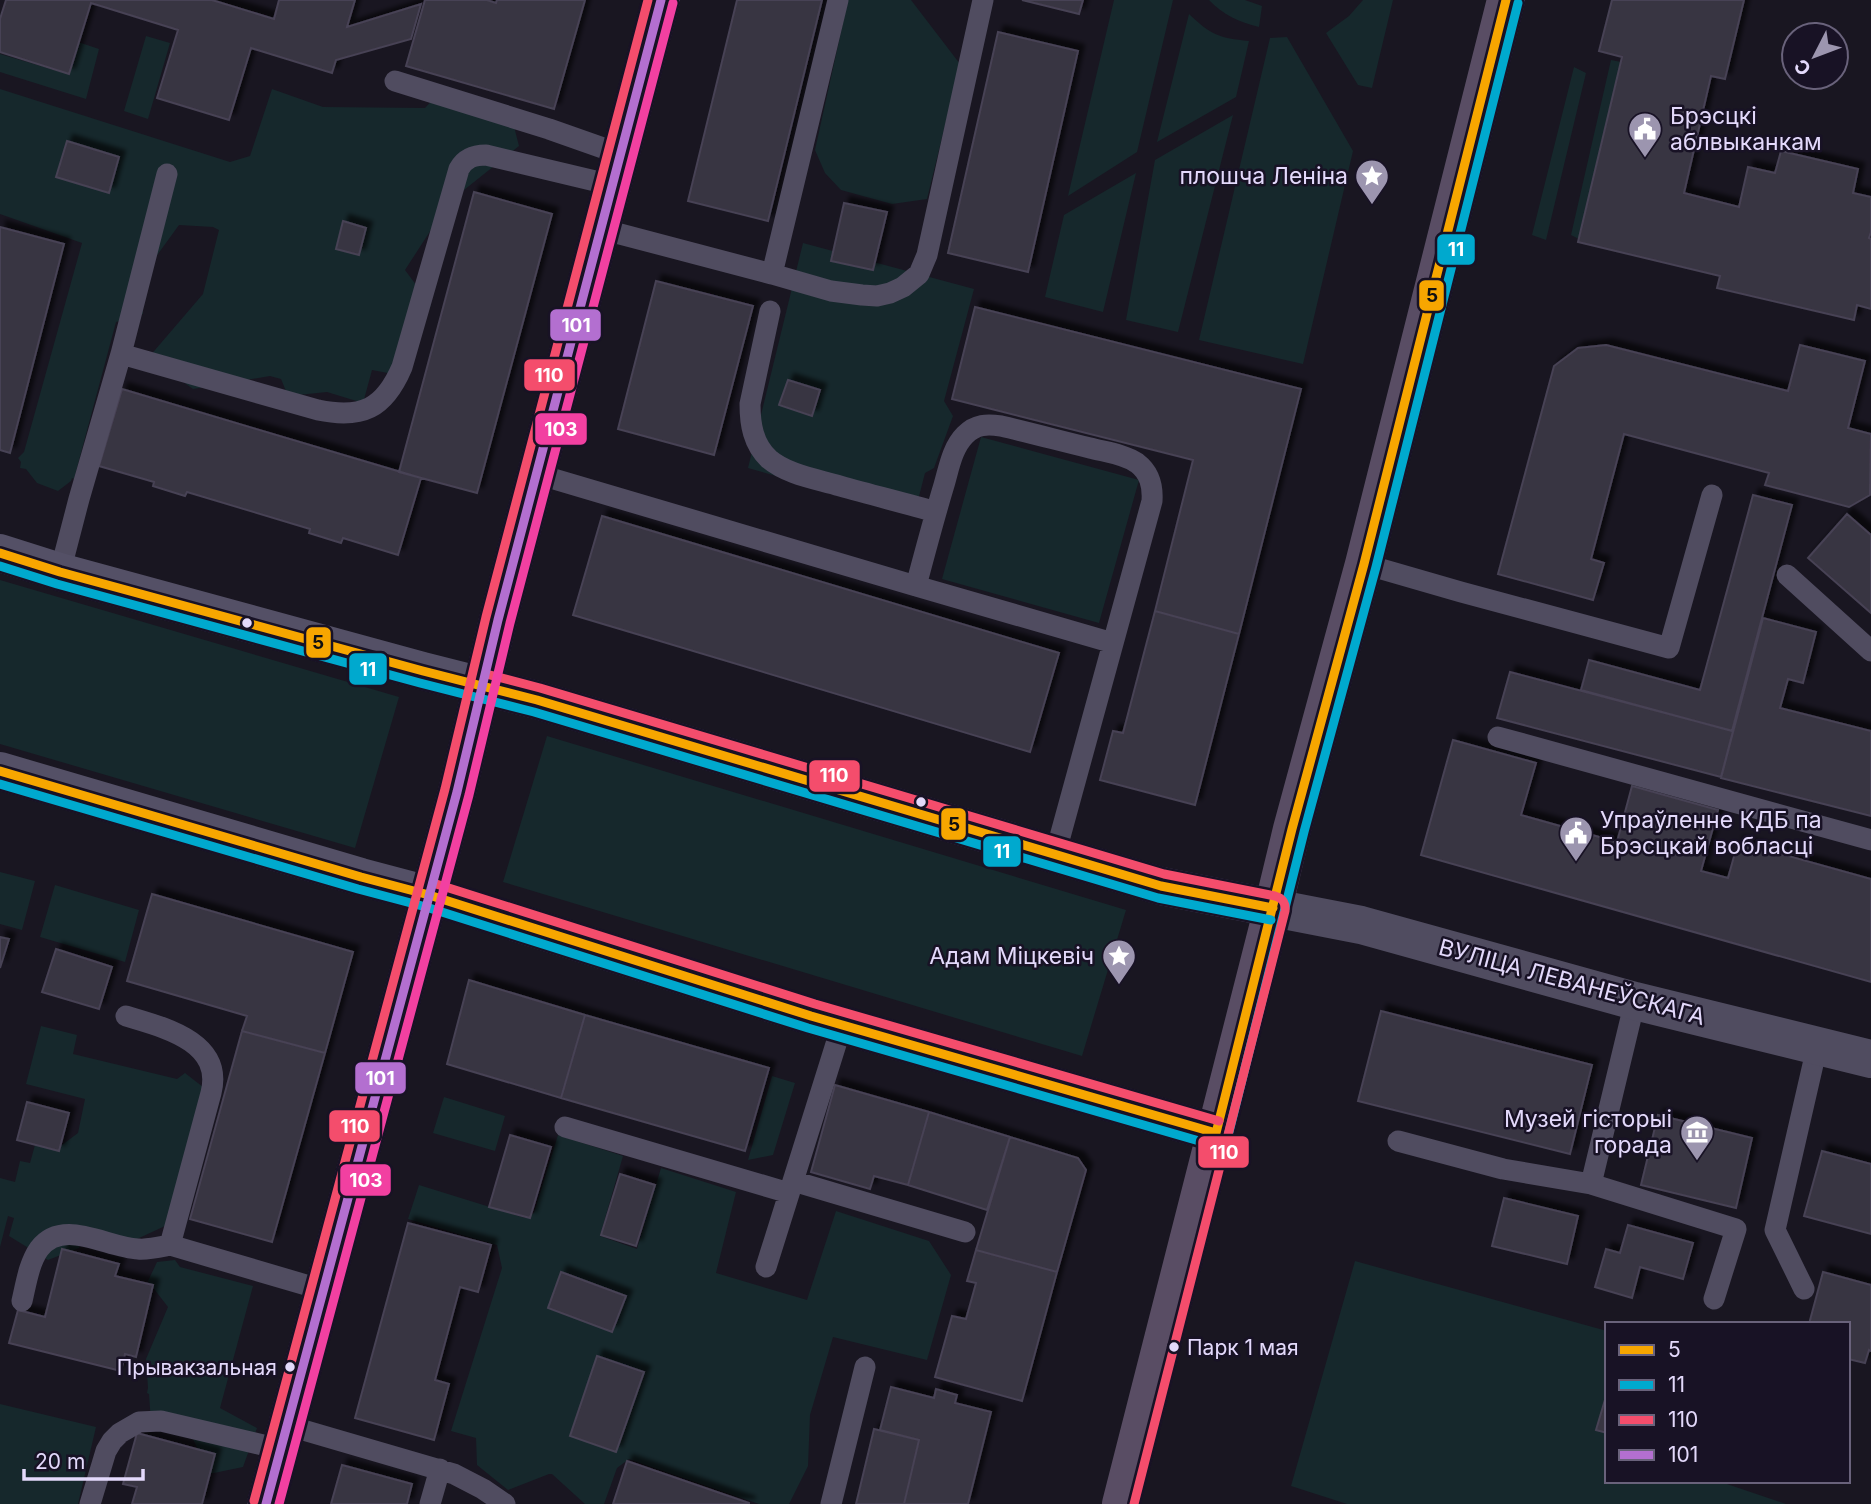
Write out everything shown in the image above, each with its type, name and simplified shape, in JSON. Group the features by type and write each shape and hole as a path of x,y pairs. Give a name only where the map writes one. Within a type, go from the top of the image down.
{"main road":[{"path":"266,1504 429,895 498,620 661,0"},
{"path":"1122,1504 1292,829 1364,564 1506,0"},
{"path":"0,553 60,572 537,700 1161,886 1273,908"},
{"path":"0,771 429,895 842,1025 1216,1133"}],"street":[{"name":"ВУЛІЦА ЛЕВАНЕЎСКАГА","path":"1273,908 1361,925 1635,1001 1871,1059"}],"lane":[{"path":"772,274 838,0"},
{"path":"601,229 831,291 877,296 903,287 919,274 927,256 982,2"},
{"path":"395,81 549,129 616,169"},
{"path":"121,354 318,410 336,414 365,411 388,394 402,367 462,164 472,156 486,155 616,169"},
{"path":"60,572 121,354 167,174"},
{"path":"770,311 750,404 753,435 769,459 795,473 936,512"},
{"path":"916,586 954,453 958,443 976,426 1001,426 1115,454 1137,463 1151,481 1152,501 1055,855"},
{"path":"537,474 1113,643"},
{"path":"1364,564 1669,648 1712,495"},
{"path":"1787,575 1871,651"},
{"path":"1498,737 1871,840"},
{"path":"1591,1184 1635,1001"},
{"path":"126,1016 169,1029 187,1039 208,1060 213,1077 170,1245"},
{"path":"766,1266 842,1025"},
{"path":"1804,1289 1775,1230 1817,1047"},
{"path":"565,1127 965,1232"},
{"path":"1398,1141 1503,1169 1591,1184 1736,1229 1714,1299"},
{"path":"22,1300 36,1254 46,1241 61,1234 138,1249 170,1245 323,1290"},
{"path":"831,1504 865,1367"},
{"path":"90,1504 106,1451 112,1441 139,1422 161,1420 283,1437 440,1469 469,1481 505,1504"},
{"path":"430,1504 440,1469"}],"shaded area":[{"path":"848,0 911,0 960,64 927,199 892,204 841,190 825,173 815,150"},
{"path":"1114,0 1173,0 1137,152 1068,196"},
{"path":"1209,0 1245,0 1262,6 1259,27 1232,17"},
{"path":"1363,0 1393,0 1372,88 1358,85 1326,33 1349,16"},
{"path":"1189,14 1203,27 1216,34 1249,41 1236,97 1157,142"},
{"path":"146,36 170,43 148,119 124,111"},
{"path":"1287,37 1353,151 1303,364 1199,340 1270,38"},
{"path":"78,42 99,49 86,99 0,72 0,54 68,74"},
{"path":"1611,60 1621,62 1579,239 1571,235"},
{"path":"1574,67 1586,73 1546,240 1532,235"},
{"path":"445,87 510,111 519,146 449,202 405,270 431,305 393,374 372,370 363,403 327,392 288,396 281,379 270,376 193,389 149,357 203,294 219,230 213,227 179,225 142,276 143,314 116,322 74,479 58,491 37,483 26,469 20,468 21,462 18,458 24,452 82,243 0,214 0,89 230,162 250,156 272,89 323,107 425,108"},
{"path":"1233,115 1178,332 1126,320 1155,160"},
{"path":"1136,173 1103,312 1045,297 1064,215"},
{"path":"803,243 974,289 944,401 953,416 934,468 925,473 916,508 900,511 748,468"},
{"path":"981,437 1139,480 1099,623 942,579"},
{"path":"0,580 399,697 355,848 0,744"},
{"path":"547,736 1126,910 1082,1056 503,882"},
{"path":"0,872 35,881 22,930 0,924"},
{"path":"55,885 139,910 125,962 40,937"},
{"path":"41,1026 77,1035 73,1054 177,1079 185,1073 212,1094 165,1226 124,1245 80,1235 79,1248 48,1260 9,1236 14,1218 8,1216 0,1247 0,1178 15,1182 20,1161 30,1163 35,1145 58,1148 78,1133 85,1099 26,1084"},
{"path":"772,1076 795,1083 773,1155 748,1160"},
{"path":"444,1097 505,1116 495,1151 433,1133"},
{"path":"558,1135 623,1156 600,1236 637,1249 661,1168 736,1192 716,1273 807,1300 836,1211 929,1241 951,1275 927,1360 833,1337 810,1415 808,1466 789,1504 759,1504 629,1459 617,1468 604,1504 585,1504 552,1474 508,1490 477,1465 476,1438 451,1431 502,1268 497,1245 408,1219 419,1185 525,1218 534,1213"},
{"path":"175,1260 180,1267 253,1286 220,1408 257,1428 243,1467 209,1474 193,1439 151,1423 146,1359 168,1307 148,1281 157,1262"},
{"path":"1355,1261 1605,1330 1605,1483 1724,1483 1786,1504 1347,1504 1291,1486"},
{"path":"0,1404 96,1427 78,1504 0,1504"}],"building":[{"path":"6,0 212,0 274,19 279,0 355,0 347,27 421,4 411,39 336,60 332,73 251,48 229,120 157,98 178,30 91,3 69,74 0,52 0,19"},
{"path":"425,0 487,0 496,3 497,0 585,0 554,109 406,66"},
{"path":"737,0 822,0 768,221 688,201"},
{"path":"1022,0 1083,0 1079,14"},
{"name":"Брэсцкі аблвыканкам","path":"1612,0 1744,0 1725,79 1711,76 1684,193 1739,207 1748,167 1775,173 1781,151 1858,169 1853,193 1871,197 1871,309 1857,305 1854,320 1717,288 1720,276 1578,242 1622,57 1599,51"},
{"path":"998,32 1078,51 1028,272 948,253"},
{"path":"67,141 119,157 109,193 56,177"},
{"path":"474,192 552,214 477,493 399,472"},
{"path":"844,203 887,212 873,270 831,261"},
{"path":"343,221 366,228 359,255 336,249"},
{"path":"0,227 64,244 10,453 0,450"},
{"path":"656,281 753,306 714,455 618,429"},
{"path":"975,307 1301,389 1239,634 1155,611 1193,460 952,399"},
{"path":"1606,345 1788,391 1800,345 1865,361 1848,428 1871,434 1870,495 1849,507 1765,485 1769,473 1624,434 1591,559 1604,563 1593,600 1498,574 1554,366 1578,348"},
{"path":"788,380 820,390 812,416 779,405"},
{"path":"122,389 421,478 398,555 343,538 341,543 309,533 310,529 187,492 185,496 153,486 154,482 99,466"},
{"path":"1753,495 1792,505 1732,731 1581,690 1589,660 1700,690"},
{"path":"1847,514 1871,535 1871,613 1808,558"},
{"path":"602,516 1059,653 1030,752 573,615"},
{"path":"1155,611 1239,634 1195,805 1100,780 1113,731 1123,733"},
{"path":"1763,618 1816,632 1803,683 1788,679 1780,708 1871,731 1871,816 1721,778"},
{"path":"1510,672 1733,731 1721,777 1497,718"},
{"name":"Упраўленне КДБ па Брэсцкай вобласці","path":"1453,740 1536,763 1521,815 1617,842 1632,786 1718,810 1701,871 1728,878 1738,842 1871,879 1871,982 1421,855"},
{"path":"152,894 353,952 325,1053 242,1031 247,1016 127,981"},
{"path":"0,937 9,939 0,968"},
{"path":"56,949 112,967 99,1009 42,992"},
{"path":"469,980 585,1015 561,1098 447,1064"},
{"path":"1381,1011 1592,1065 1570,1154 1358,1101"},
{"path":"585,1015 769,1068 745,1151 561,1098"},
{"path":"242,1031 325,1053 272,1242 190,1219"},
{"path":"835,1085 929,1112 908,1185 874,1176 870,1189 811,1172"},
{"path":"27,1102 69,1113 59,1151 17,1140"},
{"path":"929,1112 1010,1137 987,1210 908,1185"},
{"name":"Музей гісторыі горада","path":"1658,1115 1752,1138 1736,1208 1641,1185"},
{"path":"510,1135 551,1147 530,1218 489,1207"},
{"path":"1010,1137 1078,1158 1086,1170 1057,1272 976,1250"},
{"path":"1822,1151 1871,1164 1871,1234 1804,1216"},
{"path":"620,1174 655,1185 636,1246 601,1235"},
{"path":"1504,1198 1578,1216 1567,1264 1492,1246"},
{"path":"408,1223 491,1245 478,1292 460,1287 435,1380 449,1384 434,1440 355,1418"},
{"path":"1628,1225 1693,1243 1683,1279 1640,1267 1632,1298 1595,1287 1606,1249 1620,1253"},
{"path":"62,1249 119,1264 115,1276 153,1285 136,1357 125,1354 121,1371 9,1343 18,1310 45,1317"},
{"path":"976,1250 1057,1272 1022,1401 935,1377 952,1316 966,1319 976,1283 967,1281"},
{"path":"561,1272 626,1296 612,1332 548,1308"},
{"path":"1823,1272 1871,1285 1871,1351 1869,1350 1865,1363 1850,1359 1850,1322 1810,1322"},
{"path":"597,1356 644,1372 616,1452 570,1436"},
{"path":"891,1387 934,1398 936,1389 957,1395 955,1403 991,1412 968,1504 904,1504 919,1440 880,1430"},
{"path":"1605,1400 1605,1432 1596,1430"},
{"path":"874,1429 919,1440 904,1504 856,1504"},
{"path":"137,1433 215,1454 202,1504 132,1504 137,1487 123,1484"},
{"path":"627,1461 749,1503 749,1504 613,1504"},
{"path":"342,1465 412,1484 407,1504 331,1504"}],"transit line":[{"name":"110","path":"254,1501 445,789 486,617 648,0"},
{"name":"101","path":"266,1504 457,792 498,620 661,0"},
{"name":"5","path":"0,771 429,895 811,1016 1216,1133 1292,829 1364,564 1506,0"},
{"name":"103","path":"279,1504 469,795 510,623 673,3"},
{"name":"11","path":"0,784 426,907 808,1028 1213,1145 1222,1144 1228,1136 1304,832 1376,567 1518,3"},
{"name":"5","path":"0,553 60,572 537,700 1161,886 1273,908"},
{"name":"11","path":"0,566 57,584 534,712 1158,898 1271,920"},
{"name":"110","path":"486,674 1164,874 1275,896 1282,900 1285,911 1134,1504"},
{"name":"110","path":"433,883 815,1004 1219,1121"}],"place":[{"name":"Брэсцкі аблвыканкам","path":"1645,159"},
{"name":"плошча Леніна","path":"1372,206"},
{"name":"Упраўленне КДБ па Брэсцкай вобласці","path":"1576,863"},
{"name":"Адам Міцкевіч","path":"1119,986"},
{"name":"Музей гісторыі горада","path":"1697,1162"},
{"name":"Парк 1 мая","path":"1174,1347"},
{"name":"Прывакзальная","path":"290,1367"}]}
